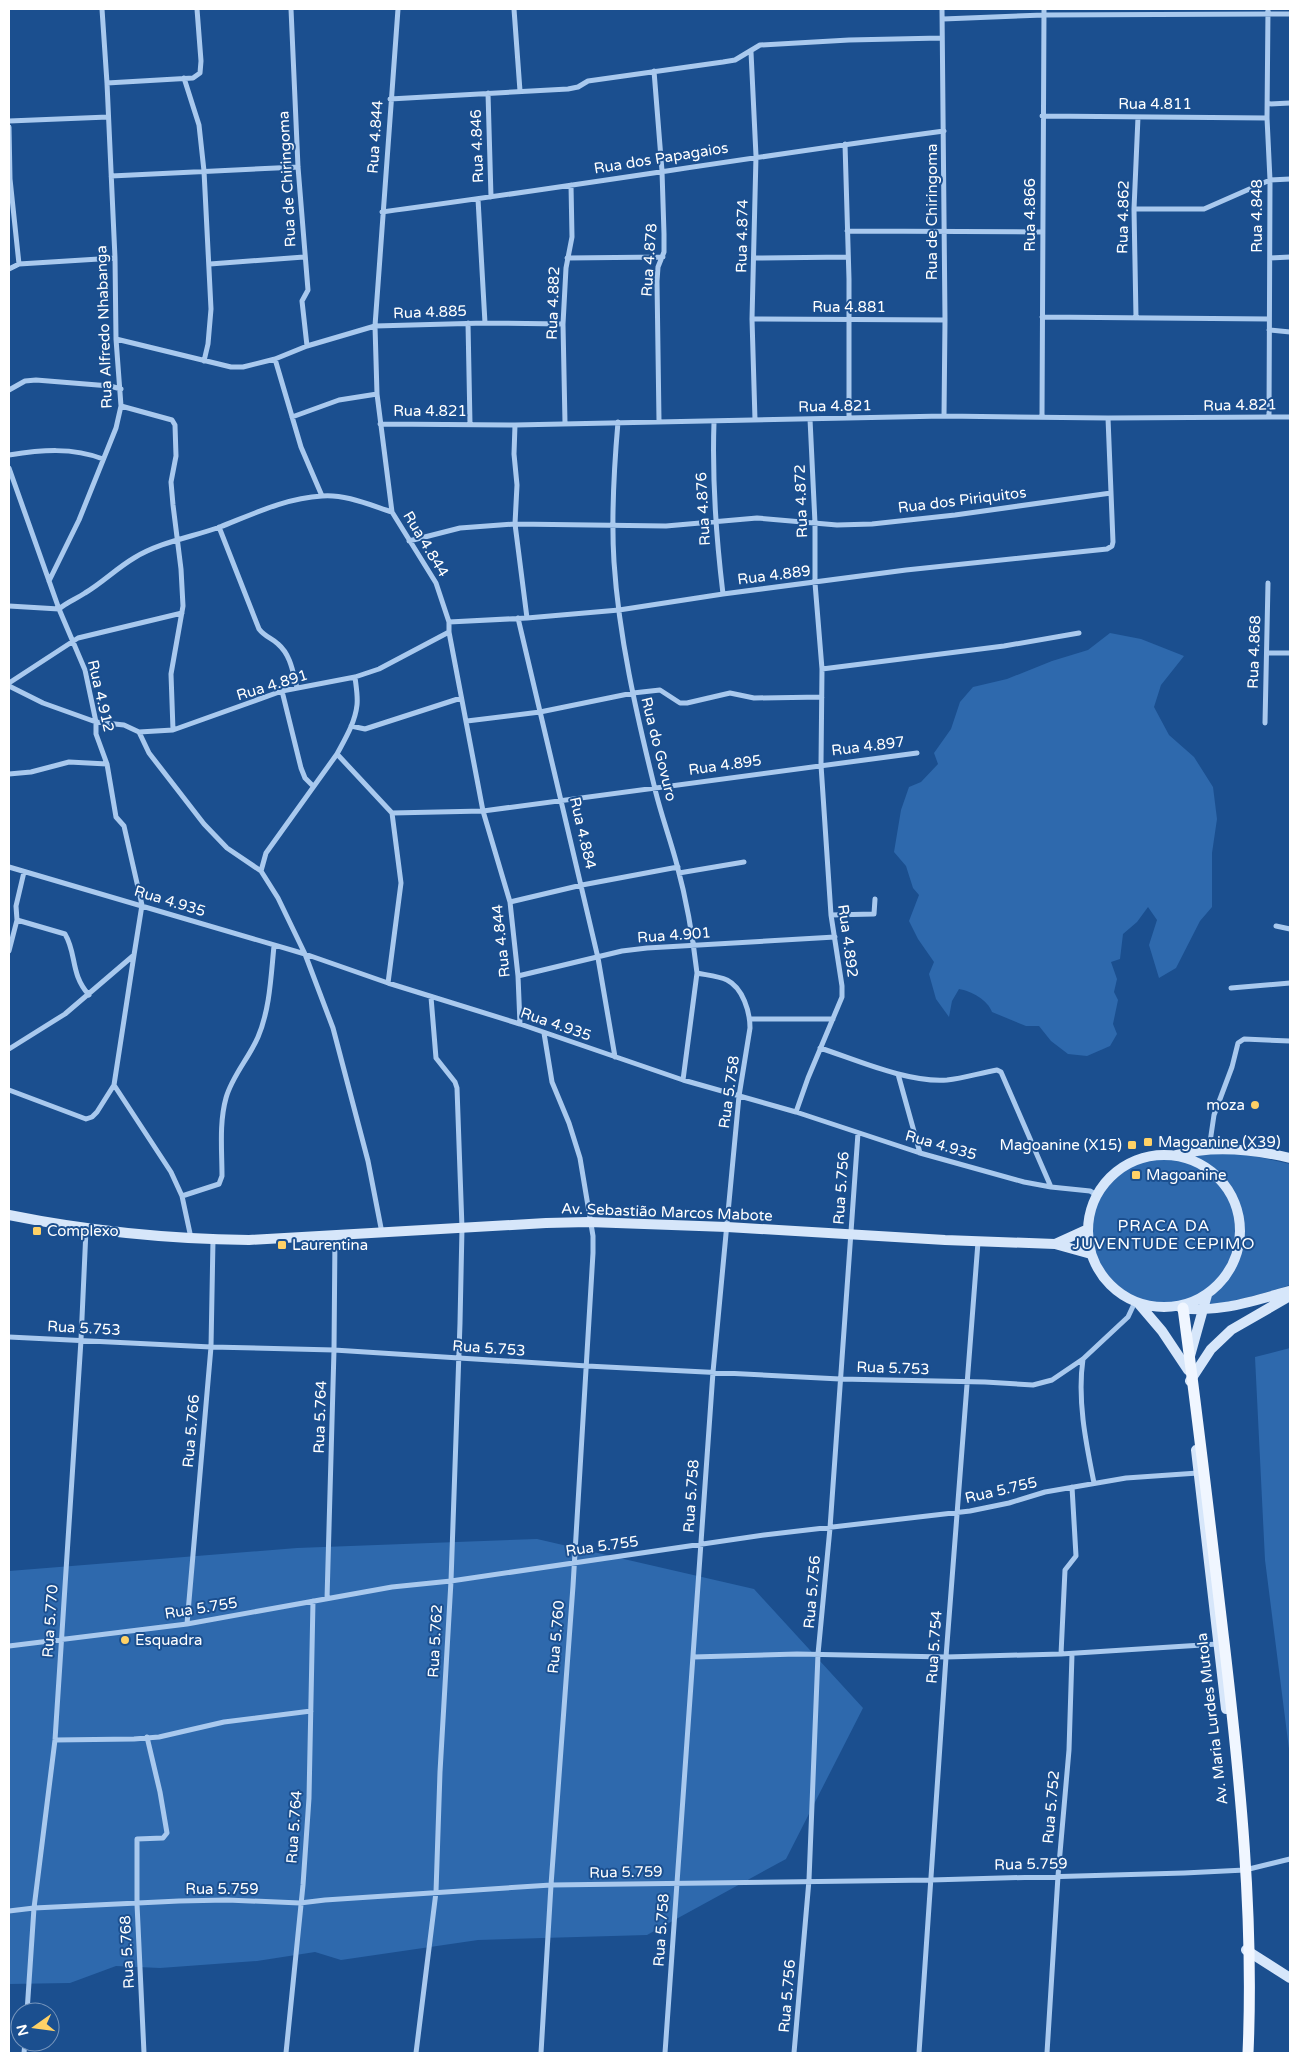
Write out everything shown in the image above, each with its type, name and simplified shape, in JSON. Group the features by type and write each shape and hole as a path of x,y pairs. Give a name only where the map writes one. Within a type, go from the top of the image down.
{"main road":[{"path":"1175,1156 1209,1149 1247,1151 1290,1158"},
{"path":"1179,1308 1207,1295 1220,1283 1231,1267 1238,1249 1240,1230 1238,1211 1230,1193 1218,1178 1204,1166 1190,1159 1175,1156 1163,1155 1143,1158 1124,1166 1109,1178 1097,1194 1090,1213 1088,1229 1091,1254 1098,1270 1120,1294 1150,1307 1203,1310 1247,1303 1290,1291"},
{"name":"Av. Sebastião Marcos Mabote","path":"9,1215 86,1230 213,1240 278,1239 589,1222 978,1242 1055,1244 1091,1254"},
{"name":"Av. Sebastião Marcos Mabote","path":"1055,1244 1088,1229"},
{"path":"1188,1370 1207,1295"},
{"path":"1190,1382 1221,1338 1238,1324 1290,1296"},
{"path":"1137,1303 1162,1331 1188,1370"},
{"path":"1179,1308 1239,1781 1249,1917 1247,2053"},
{"name":"Av. Maria Lurdes Mutola","path":"1188,1370 1198,1473 1245,1870 1247,2053"},
{"path":"1246,1950 1290,1978"}],"street":[{"name":"Rua Alfredo Nhabanga","path":"49,581 78,520 116,428 121,406 116,339 115,258 102,9"},
{"path":"107,83 194,78 200,73 202,61 197,9"},
{"name":"Rua de Chiringoma","path":"292,9 298,168 308,290 302,301 307,346"},
{"name":"Rua 4.844","path":"398,9 375,326 380,424 392,512 436,583 449,622 449,632 467,721 471,755 483,811 510,902 518,976 520,1024"},
{"path":"514,9 520,91"},
{"name":"Rua de Chiringoma","path":"942,9 944,416"},
{"name":"Rua 4.848","path":"1268,9 1267,118 1270,180 1269,417"},
{"path":"943,19 1044,12 1290,14"},
{"name":"Rua 4.866","path":"1042,416 1044,12"},
{"path":"390,99 568,89 578,87 588,81 735,60 752,52 760,45 849,40 941,38"},
{"name":"Rua 4.874","path":"752,52 756,156 752,319 755,420"},
{"name":"Rua 4.878","path":"654,71 662,172 663,258 658,267 657,281 659,421"},
{"path":"184,78 199,125 204,171 210,264 211,323 204,361"},
{"name":"Rua 4.846","path":"488,94 491,197"},
{"path":"1268,104 1290,102"},
{"name":"Rua 4.811","path":"1042,116 1267,118"},
{"path":"9,121 108,117"},
{"name":"Rua 4.862","path":"1136,318 1134,209 1138,117"},
{"path":"9,127 10,179 19,264"},
{"name":"Rua dos Papagaios","path":"382,212 662,172 756,156 944,131"},
{"path":"845,144 850,319 848,418"},
{"path":"110,176 298,168"},
{"path":"1134,209 1204,209 1270,180 1290,179"},
{"name":"Rua 4.882","path":"565,423 563,324 568,258 572,237 571,185"},
{"path":"478,199 485,323"},
{"path":"847,231 1043,232"},
{"path":"1270,258 1290,256"},
{"path":"210,264 304,257"},
{"path":"754,258 848,257"},
{"path":"9,269 19,264 115,258"},
{"path":"568,258 663,258"},
{"path":"1042,317 1269,319"},
{"name":"Rua 4.881","path":"752,319 945,320"},
{"path":"468,323 470,424"},
{"name":"Rua 4.885","path":"116,339 231,367 275,359 307,346 375,326 468,323 563,324"},
{"path":"1269,330 1290,332"},
{"path":"275,359 301,447 322,496"},
{"path":"9,390 25,381 36,380 121,388"},
{"path":"292,417 339,400 377,394"},
{"path":"121,406 174,422 176,456 171,482 181,570 182,613 171,674 173,730"},
{"name":"Rua 4.821","path":"380,424 714,422 944,416 1108,418 1290,416"},
{"path":"1108,418 1111,493"},
{"name":"Rua 4.872","path":"810,419 815,523 815,583 822,669"},
{"name":"Rua do Govuro","path":"618,422 614,559 619,610 633,693 654,787 678,870 693,946 696,973 683,1080"},
{"name":"Rua 4.876","path":"714,422 712,475 723,594"},
{"path":"515,424 514,454 517,485 515,524 527,618"},
{"path":"9,454 45,450 67,451 91,454 103,459"},
{"name":"Rua 4.912","path":"9,468 58,609 74,641 85,670 96,722 96,734 107,764 116,817 124,826 142,905"},
{"name":"Rua dos Piriquitos","path":"409,541 460,528 515,524 666,526 757,518 815,523 872,524 955,515 1111,493"},
{"name":"Rua 4.889","path":"449,622 527,618 619,610 906,570 1110,548 1113,542 1111,493"},
{"path":"9,606 58,609 65,603 84,594 119,567 147,551 219,527 261,509 288,502 322,496 341,497 392,512"},
{"path":"219,527 259,629 263,635 277,642 284,649 288,656 297,688"},
{"name":"Rua 4.868","path":"1265,723 1268,583"},
{"path":"9,685 78,638 182,613"},
{"name":"Rua 4.884","path":"518,618 582,885 598,958 615,1057"},
{"name":"Rua 4.891","path":"9,685 43,703 96,722 124,725 138,732 173,730 282,691 355,676 379,668 449,632"},
{"path":"822,669 1004,646 1079,633"},
{"path":"1267,653 1290,653"},
{"name":"Rua 4.892","path":"796,1112 842,997 831,915 821,765 822,669"},
{"path":"261,871 266,853 337,754 351,726 358,704 355,676"},
{"path":"467,721 540,712 633,693 660,690 680,703 730,693 754,698 822,698"},
{"path":"282,691 301,768 305,778 313,786"},
{"path":"351,726 365,728 461,698"},
{"path":"138,732 149,753 204,824 227,848 261,871 278,898 305,954 333,1028 368,1161 382,1233"},
{"name":"Rua 4.897","path":"821,765 917,753"},
{"path":"337,754 392,812 401,883 388,983"},
{"path":"9,774 31,772 69,762 107,764"},
{"name":"Rua 4.895","path":"392,812 483,811 821,765"},
{"path":"510,902 582,885 744,862"},
{"name":"Rua 4.935","path":"9,867 305,954 388,983 520,1024 683,1080 796,1112 920,1153 1051,1187 1090,1191 1097,1194"},
{"path":"9,951 17,920 16,906 24,872"},
{"path":"831,915 874,914 875,899"},
{"path":"9,1090 80,1118 89,1119 97,1112 114,1085 142,905"},
{"path":"17,920 65,934 76,974 90,995"},
{"path":"1276,926 1290,929"},
{"name":"Rua 4.901","path":"518,976 639,949 834,937"},
{"path":"182,1196 216,1187 222,1176 223,1110 226,1096 259,1035 270,982 274,946"},
{"path":"9,1049 65,1014 90,995 134,955"},
{"name":"Rua 5.758","path":"665,2053 699,1545 713,1372 739,1096 750,1019 745,1001 729,981 696,973"},
{"path":"1231,988 1290,983"},
{"name":"Rua 5.762","path":"416,2053 436,1892 451,1581 462,1228 457,1088 455,1082 436,1058 431,997"},
{"path":"750,1019 833,1019"},
{"name":"Rua 5.760","path":"541,2053 551,1885 575,1563 594,1252 580,1158 569,1123 552,1082 544,1033"},
{"path":"1209,1149 1214,1115 1232,1067 1238,1043 1244,1039 1290,1041"},
{"path":"820,1048 898,1074 924,1080 947,1080 997,1070 1001,1072 1051,1187"},
{"path":"898,1074 920,1153"},
{"path":"114,1085 171,1172 182,1196 191,1238"},
{"name":"Rua 5.756","path":"794,2053 808,1880 818,1654 830,1528 858,1133"},
{"name":"Rua 5.770","path":"28,2002 34,1908 55,1740 81,1340 86,1230"},
{"name":"Rua 5.764","path":"327,1599 334,1350 335,1236"},
{"name":"Rua 5.766","path":"188,1624 210,1347 213,1240"},
{"name":"Rua 5.754","path":"920,2053 956,1512 978,1242"},
{"name":"Rua 5.753","path":"9,1337 210,1347 334,1350 840,1379 1033,1385 1043,1384 1083,1359 1128,1317 1137,1303"},
{"path":"1083,1359 1081,1381 1083,1416 1087,1450 1094,1483"},
{"name":"Rua 5.755","path":"9,1646 188,1624 392,1587 451,1581 764,1535 989,1508 1072,1487 1126,1478 1198,1473"},
{"path":"1061,1654 1065,1570 1076,1556 1072,1487"},
{"name":"Rua 5.764","path":"286,2053 309,1798 313,1602"},
{"path":"693,1657 818,1654 946,1657 1072,1654 1218,1644"},
{"name":"Rua 5.752","path":"1047,2053 1058,1876 1069,1750 1072,1654"},
{"path":"55,1740 147,1737 177,1733 224,1722 311,1711"},
{"name":"Rua 5.768","path":"144,2053 137,1904 138,1838 163,1838 167,1833 160,1792 147,1737"},
{"name":"Rua 5.759","path":"9,1911 34,1908 227,1900 300,1903 551,1885 808,1880 931,1880 1245,1870 1290,1859"}],"shaded area":[{"path":"1110,633 1141,639 1184,656 1161,685 1154,707 1169,735 1194,757 1213,787 1217,819 1212,853 1212,907 1200,921 1176,968 1159,978 1149,945 1157,920 1148,907 1137,922 1123,934 1120,959 1111,962 1117,979 1114,992 1118,1000 1113,1024 1117,1034 1110,1046 1087,1056 1068,1054 1051,1041 1039,1026 1026,1026 992,1012 983,1000 964,990 959,989 952,1001 949,1017 936,999 929,974 934,962 918,939 909,921 919,895 913,888 906,866 894,852 901,810 909,787 921,782 938,764 934,753 951,729 960,702 973,687 1007,679 1052,661 1088,650"},
{"path":"1199,1150 1228,1150 1290,1164 1290,1285 1239,1299 1180,1308 1148,1306 1126,1297 1108,1282 1096,1264 1089,1243 1088,1221 1094,1200 1106,1180 1125,1165 1142,1158"},
{"path":"1290,1348 1290,1757 1265,1560 1255,1357"},
{"path":"537,1539 754,1589 863,1708 786,1859 647,1935 478,1940 341,1960 315,1952 257,1961 160,1968 116,1966 70,1983 9,1984 9,1571 297,1548"}],"place":[{"name":"moza","path":"1255,1105"},
{"name":"Magoanine (X39)","path":"1148,1142"},
{"name":"Magoanine (X15)","path":"1132,1145"},
{"name":"Magoanine","path":"1136,1175"},
{"name":"Complexo","path":"37,1231"},
{"name":"Laurentina","path":"282,1245"},
{"name":"Esquadra","path":"125,1640"}],"district":[{"name":"PRACA DA JUVENTUDE CEPIMO","path":"1164,1235"}]}
